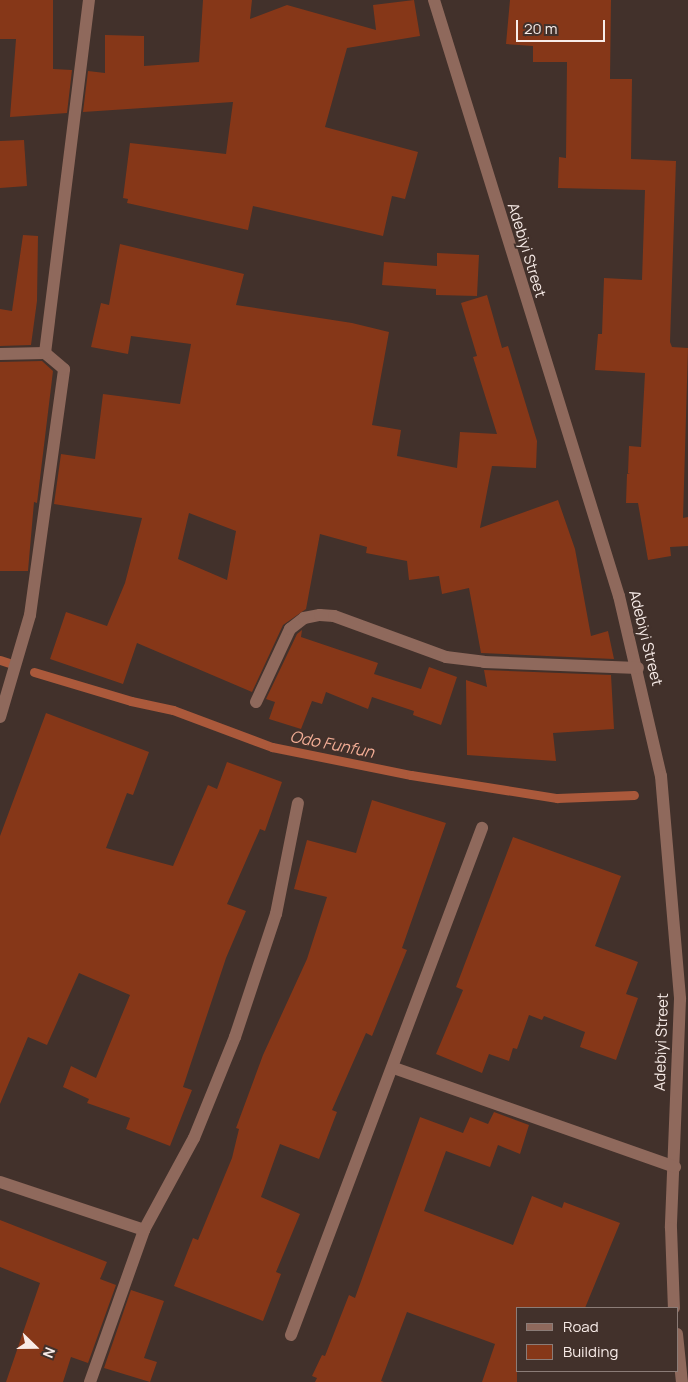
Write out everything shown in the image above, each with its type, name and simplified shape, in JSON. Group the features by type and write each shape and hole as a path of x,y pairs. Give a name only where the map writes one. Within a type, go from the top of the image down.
{"street":[{"path":"45,353 89,0"},
{"name":"Adebiyi Street","path":"434,0 619,596 638,668 662,776 679,990 675,1167 671,1228 674,1307"},
{"path":"0,354 45,353 64,369 30,614 0,717"},
{"path":"256,702 290,629 304,618 320,615 334,616 446,657 484,662 638,668"},
{"path":"90,1382 144,1230 194,1138 235,1038 276,914 298,803"},
{"path":"291,1335 394,1068 482,828"},
{"path":"394,1068 675,1167"},
{"path":"0,1182 144,1230"},
{"path":"678,1344 682,1382"}],"building":[{"path":"0,0 53,0 53,69 72,70 67,113 10,117 16,39 0,39"},
{"path":"203,0 252,0 250,19 287,5 376,30 373,5 414,0 420,36 347,48 325,127 418,152 405,199 392,196 383,236 253,206 248,230 127,203 128,199 123,198 130,143 226,154 233,102 83,112 88,71 105,73 105,35 144,36 144,66 199,62"},
{"path":"510,0 611,0 610,79 632,79 631,159 676,161 670,342 672,347 688,348 683,518 688,517 688,546 670,547 671,556 648,560 638,503 626,503 627,474 630,473 628,473 629,446 641,447 645,373 595,370 598,334 602,334 604,278 642,280 645,190 558,188 559,157 566,158 567,62 533,62 533,46 506,44"},
{"path":"24,140 27,186 0,188 0,141"},
{"path":"23,235 38,236 37,301 31,345 0,346 0,309 12,311"},
{"path":"120,244 244,274 236,305 352,323 389,332 372,425 401,430 397,456 457,468 460,432 497,434 473,357 477,356 461,303 487,295 502,348 508,346 537,441 536,468 492,466 480,528 558,500 575,549 591,636 608,631 614,659 481,653 469,588 442,594 439,576 409,580 407,561 366,553 367,547 320,534 306,609 283,625 252,692 137,643 123,684 50,659 66,612 107,626 125,583 142,518 54,504 61,454 95,459 103,394 180,404 191,344 131,336 128,354 91,347 101,303 109,305","holes":["189,513 236,531 227,580 178,559"]},
{"path":"437,253 479,255 477,296 436,295 436,289 382,285 384,262 437,266"},
{"path":"42,361 53,371 37,503 34,502 28,571 0,571 0,362"},
{"path":"302,630 301,637 378,663 374,674 421,689 429,667 457,677 441,725 413,715 414,711 372,697 368,709 326,692 322,704 312,701 301,729 269,719 275,702 266,699 297,634"},
{"path":"484,670 611,675 614,729 553,733 556,761 467,755 466,680 487,687"},
{"path":"46,713 149,752 133,795 127,793 106,848 173,866 208,785 217,789 227,762 282,782 265,831 260,829 227,904 246,911 226,958 183,1087 192,1090 170,1146 126,1129 130,1118 87,1103 89,1099 63,1087 71,1066 96,1078 130,995 79,973 47,1045 28,1037 0,1104 0,836"},
{"path":"372,800 446,823 402,948 407,950 372,1036 366,1033 332,1110 337,1112 319,1159 280,1144 261,1197 300,1214 276,1272 281,1274 263,1321 174,1286 193,1238 198,1240 232,1158 239,1129 236,1128 263,1055 307,959 327,897 294,889 307,840 356,853"},
{"path":"513,837 621,876 595,946 638,962 626,994 638,998 616,1060 580,1047 585,1032 544,1016 542,1020 529,1015 517,1049 513,1048 509,1061 489,1054 482,1073 436,1054 463,990 456,987"},
{"path":"494,1112 529,1125 520,1154 498,1145 490,1167 446,1151 424,1211 513,1245 532,1196 562,1208 564,1202 620,1223 585,1307 516,1307 517,1382 482,1382 495,1344 407,1312 381,1381 384,1382 315,1382 317,1378 312,1376 322,1355 325,1356 349,1295 355,1298 420,1117 463,1133 470,1117 488,1124"},
{"path":"0,1220 107,1262 100,1279 116,1285 88,1363 71,1357 63,1382 6,1382 40,1283 0,1267"},
{"path":"131,1290 164,1301 144,1358 157,1362 150,1382 104,1368"}],"waterway":[{"name":"Odo Funfun","path":"0,660 9,663"},
{"name":"Odo Funfun","path":"34,672 131,701 173,710 272,747 411,775 557,798 634,795"}]}
